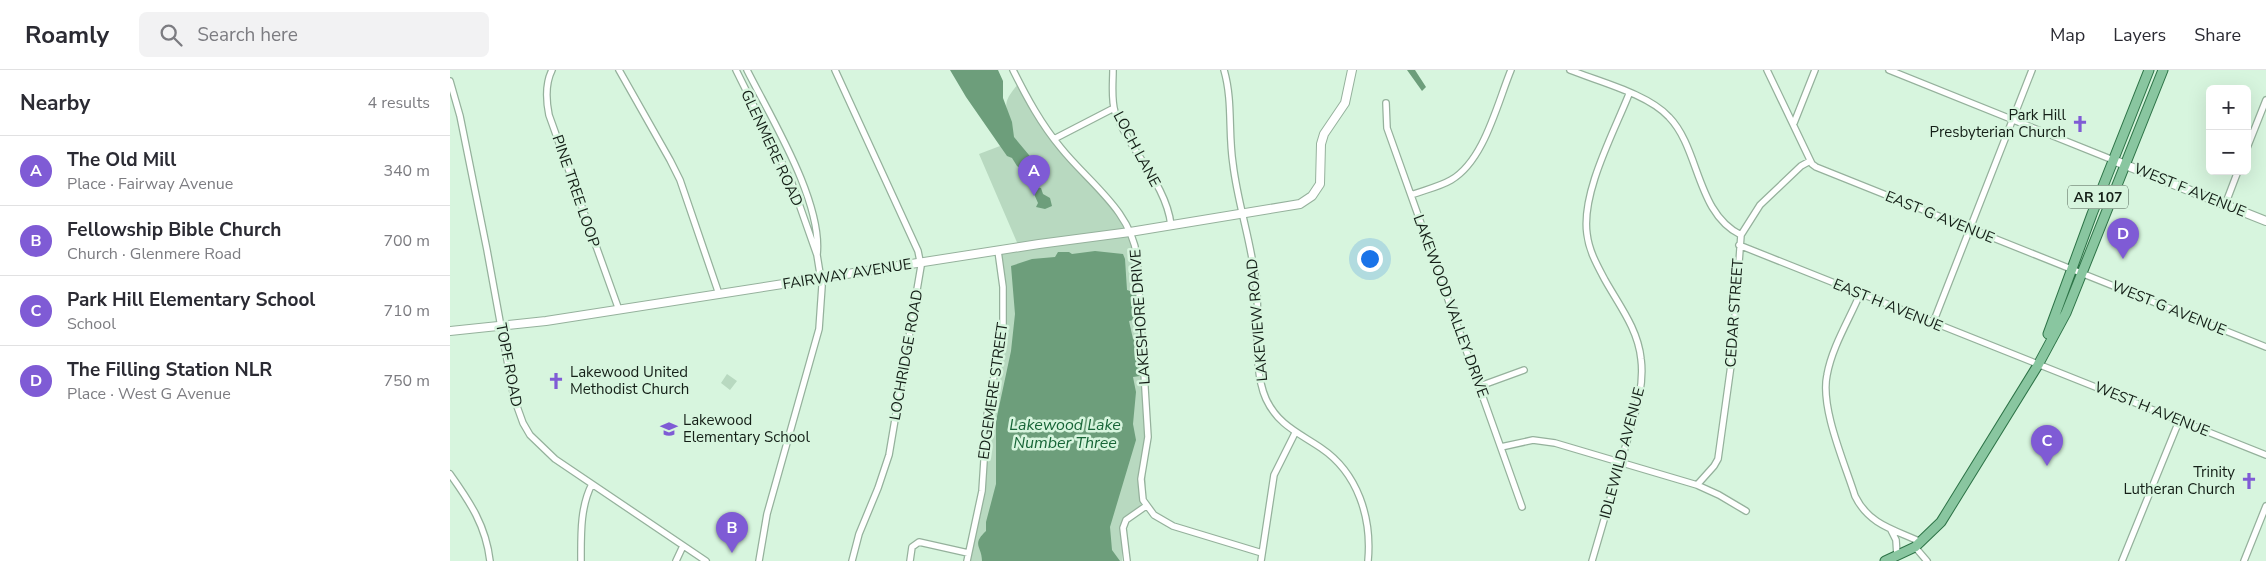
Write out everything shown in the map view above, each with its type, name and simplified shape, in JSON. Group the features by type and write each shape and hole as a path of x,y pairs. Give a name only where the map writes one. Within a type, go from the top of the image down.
{"main road":[{"name":"AR 107","path":"2038,365 2113,160 2149,70"},
{"name":"AR 107","path":"1885,561 1918,544 1948,514 2038,365 2066,312 2163,70"}],"street":[{"name":"PINE TREE LOOP","path":"552,70 547,86 546,101 549,115 619,310"},
{"path":"619,70 680,180 719,294"},
{"name":"GLENMERE ROAD","path":"736,70 791,181 818,255"},
{"name":"GLENMERE ROAD","path":"747,70 803,184 819,244 818,255 822,305 819,329 767,514 759,561"},
{"name":"LOCHRIDGE ROAD","path":"835,70 918,251 921,263 888,455 878,488 859,534 852,561"},
{"name":"LAKESHORE DRIVE","path":"1013,70 1034,111 1054,139 1118,211 1130,228 1134,240 1137,258 1148,443 1140,488 1146,506"},
{"name":"LOCH LANE","path":"1113,70 1114,108 1120,122 1166,202 1171,225"},
{"name":"LAKEVIEW ROAD","path":"1224,70 1230,95 1232,162 1254,270 1259,373 1264,393 1278,418 1295,433 1319,447 1334,459 1354,485 1367,520 1368,561"},
{"name":"FAIRWAY AVENUE","path":"450,331 619,310 1130,232 1300,204 1316,192 1322,173 1321,144 1324,134 1345,103 1352,70"},
{"path":"1411,195 1450,180 1471,162 1481,144 1511,70"},
{"path":"1570,70 1649,102 1662,111 1673,122 1709,200 1726,226 1741,235"},
{"path":"1767,70 1794,123 1810,161"},
{"path":"1794,123 1815,70"},
{"path":"1889,70 2113,160"},
{"path":"1933,323 2032,70"},
{"name":"TOPF ROAD","path":"450,81 460,116 502,326 514,398 525,428 542,449 706,561"},
{"name":"IDLEWILD AVENUE","path":"1592,561 1640,390 1642,358 1630,323 1590,250 1586,222 1592,190 1630,94"},
{"path":"2251,138 2266,100"},
{"name":"LAKEWOOD VALLEY DRIVE","path":"1386,103 1387,128 1522,507"},
{"path":"1054,139 1114,108"},
{"name":"WEST F AVENUE","path":"2113,160 2266,221"},
{"name":"CEDAR STREET","path":"1697,485 1718,459 1732,358 1741,235 1760,205 1801,166 1810,161"},
{"name":"EAST G AVENUE","path":"1810,161 1816,167 2072,270"},
{"path":"2225,205 2236,175"},
{"name":"EAST H AVENUE","path":"1739,245 2038,365"},
{"name":"EDGEMERE STREET","path":"967,561 982,491 987,415 1003,327 1003,287 998,251"},
{"name":"WEST G AVENUE","path":"2072,270 2266,347"},
{"path":"1860,294 1826,376 1826,397 1831,420 1858,502 1868,516 1918,544 1927,561"},
{"name":"WEST H AVENUE","path":"2038,365 2266,455"},
{"path":"1480,386 1524,370"},
{"path":"2122,561 2179,420"},
{"path":"1261,561 1274,475 1295,433"},
{"path":"1501,448 1524,441 1545,440 1697,485 1746,511"},
{"path":"450,474 478,516 487,542 490,561"},
{"path":"581,561 582,524 587,495 592,484"},
{"path":"1127,561 1122,528 1126,520 1146,506 1154,515 1173,526 1262,552"},
{"path":"2244,561 2266,506"},
{"path":"1891,530 1896,540 1897,556"},
{"path":"910,561 912,547 919,542 968,553"},
{"path":"676,561 683,546"}],"shaded area":[{"name":"Lakewood Lake Number Three","path":"1019,83 1041,122 1112,204 1132,233 1142,340 1146,506 1126,524 1122,534 1122,561 967,561 979,511 984,437 1001,339 1003,287 998,251 1019,247 979,154 1000,146 1013,132 1006,106 1009,96"},
{"path":"727,374 737,381 730,390 721,383"}],"water":[{"path":"950,70 998,70 1003,81 1003,98 1012,122 1014,137 1034,161 1040,181 1037,186 1028,174 1017,166 1012,158 1007,156 966,97"},
{"path":"1407,70 1415,70 1426,87 1422,91"},
{"path":"1035,187 1041,188 1043,194 1050,198 1052,206 1045,209 1036,207 1038,203 1034,194"},
{"name":"Lakewood Lake Number Three","path":"1095,251 1123,254 1127,290 1136,293 1137,319 1129,321 1133,339 1139,343 1140,376 1133,377 1136,392 1133,424 1136,440 1110,527 1112,550 1120,561 982,561 978,543 986,531 986,522 996,484 996,421 1011,351 1015,314 1011,266 1032,259 1055,257 1058,252 1069,252 1072,254"}],"place":[{"name":"Park Hill Presbyterian Church","path":"2080,124"},
{"name":"The Old Mill","path":"1034,196"},
{"name":"The Filling Station NLR","path":"2123,259"},
{"name":"Lakewood United Methodist Church","path":"556,381"},
{"name":"Lakewood Elementary School","path":"669,429"},
{"name":"Park Hill Elementary School","path":"2047,466"},
{"name":"Trinity Lutheran Church","path":"2249,481"},
{"name":"Fellowship Bible Church","path":"732,553"}]}
